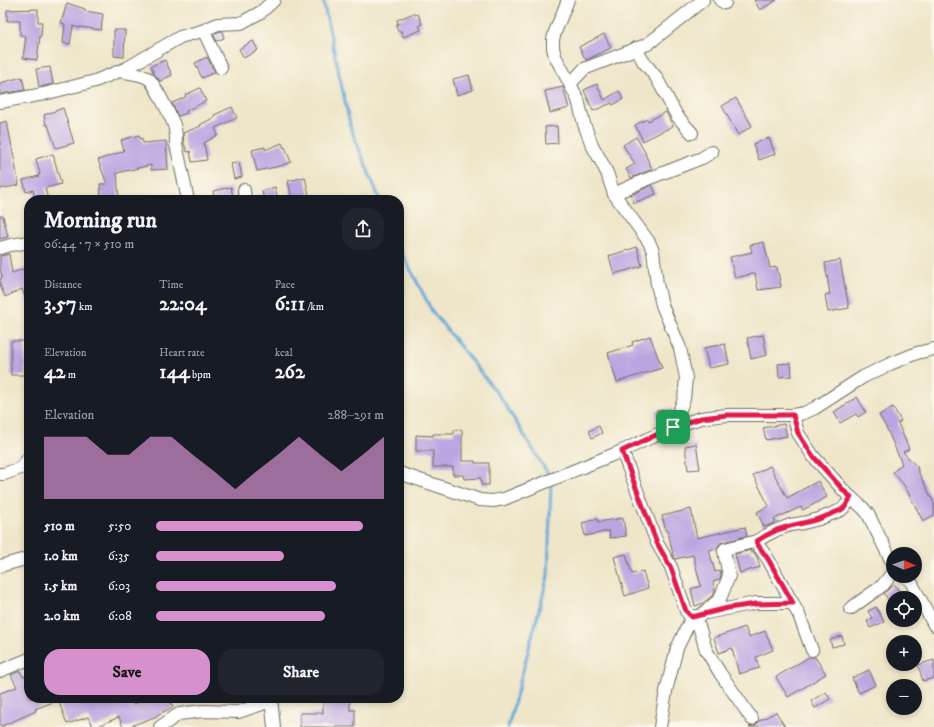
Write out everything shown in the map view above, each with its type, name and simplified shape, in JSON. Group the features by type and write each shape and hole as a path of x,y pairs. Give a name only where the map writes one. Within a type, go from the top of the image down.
{"street":[{"path":"0,102 44,94 119,72 180,37 202,31 218,24 241,23 261,12 274,0"},
{"path":"568,0 555,32 553,48 555,56 578,100 584,124 592,146 607,173 614,194 654,250 657,284 662,305 680,348 686,378 684,399 673,427"},
{"path":"570,84 584,69 648,44 703,0"},
{"path":"202,31 206,34 221,68"},
{"path":"636,48 643,61 656,77 677,116 692,134"},
{"path":"119,72 144,76 150,79 174,125 176,144 187,195"},
{"path":"614,194 645,180 702,158 712,152"},
{"path":"0,248 24,243"},
{"path":"404,475 480,500 493,501 504,499 622,451 673,427 701,418 727,415 793,415 804,413 815,408 864,377 890,364 917,353 934,349"},
{"path":"793,415 798,433 813,456 845,492 868,514 886,550"},
{"path":"622,451 657,543 671,568 686,611 696,616 756,604 793,603"},
{"path":"0,474 24,468"},
{"path":"660,727 666,691 677,648 696,616 720,598 729,576 724,551 725,549 757,541 777,530 819,519 841,510 845,507 851,497"},
{"path":"757,541 793,603 812,650"},
{"path":"0,566 24,559"},
{"path":"850,609 883,585 886,581"},
{"path":"912,583 934,625"},
{"path":"696,616 706,650 752,719"},
{"path":"0,671 24,661"},
{"path":"160,727 179,714 203,711 238,712 263,703"},
{"path":"271,703 274,727"}],"building":[{"path":"754,0 777,0 760,10"},
{"path":"67,3 85,9 85,11 103,14 101,30 73,26 70,44 63,43 65,24 61,23"},
{"path":"38,9 38,22 42,22 37,60 23,58 26,36 20,35 20,21 7,21 7,10"},
{"path":"414,13 415,15 418,14 422,24 419,25 421,30 403,37 401,31 398,31 396,25 398,24 397,20"},
{"path":"114,30 125,30 124,57 114,56"},
{"path":"222,31 224,38 217,41 213,34"},
{"path":"604,34 611,48 586,60 579,47"},
{"path":"253,41 258,50 244,58 239,49"},
{"path":"207,57 215,72 202,78 195,63"},
{"path":"165,60 172,75 160,81 154,74 151,66"},
{"path":"50,67 53,84 39,87 36,69"},
{"path":"469,75 473,90 457,95 453,79"},
{"path":"22,77 25,90 0,94 0,83"},
{"path":"597,84 604,100 619,91 623,99 613,105 612,103 593,111 584,90"},
{"path":"563,87 569,108 550,113 545,91"},
{"path":"200,88 206,101 186,111 187,113 178,116 172,103 186,97 185,95"},
{"path":"736,98 752,126 738,135 722,106"},
{"path":"232,107 237,118 215,128 218,135 204,143 207,160 192,162 190,151 187,152 184,143 183,133 201,126 200,125 215,117 214,115"},
{"path":"63,108 74,143 56,148 48,125 46,125 44,115"},
{"path":"666,112 673,126 643,141 635,125 647,119 648,121"},
{"path":"7,121 19,185 0,189 0,123"},
{"path":"557,126 558,143 546,144 545,127"},
{"path":"139,135 140,139 142,138 143,143 166,141 168,169 151,170 151,165 117,173 119,195 101,195 100,184 107,184 98,160 124,151 121,140"},
{"path":"636,137 646,154 652,169 631,178 626,169 635,164 623,145"},
{"path":"769,138 775,154 759,160 753,144"},
{"path":"282,143 291,162 257,171 252,150 265,147 265,150"},
{"path":"53,154 61,184 45,188 47,195 34,195 33,190 26,192 23,180 39,176 38,175 40,174 36,159"},
{"path":"239,162 242,177 234,179 231,164"},
{"path":"305,177 309,195 291,195 288,181"},
{"path":"652,185 656,194 634,203 631,195"},
{"path":"231,187 233,195 214,195 213,191"},
{"path":"275,187 277,195 263,195 262,191"},
{"path":"0,216 3,216 8,237 0,239"},
{"path":"764,242 770,268 777,267 781,287 758,290 755,273 735,278 730,257 752,252 750,245"},
{"path":"637,247 642,266 614,274 609,256"},
{"path":"9,254 12,273 24,269 24,294 22,289 5,297 0,285 0,279 2,278 0,256"},
{"path":"840,260 849,308 828,312 825,295 830,294 825,263"},
{"path":"763,335 767,355 751,359 747,338"},
{"path":"650,336 662,368 617,382 608,353 633,345 632,342"},
{"path":"11,341 24,341 24,375 11,375"},
{"path":"725,344 729,364 709,368 704,348"},
{"path":"791,363 792,376 779,377 778,364"},
{"path":"857,397 866,412 858,417 856,414 840,423 834,412"},
{"path":"893,407 901,421 898,423 909,449 903,452 918,468 917,469 934,503 934,515 923,521 904,485 893,472 902,464 887,429 879,415"},
{"path":"671,409 668,418 657,419 656,411"},
{"path":"784,424 787,436 766,440 763,428"},
{"path":"599,426 602,433 592,438 589,431"},
{"path":"454,430 462,430 462,461 489,463 489,485 481,485 481,478 464,479 463,475 453,475 453,467 433,467 433,451 416,451 416,435 433,436 433,434 454,434"},
{"path":"696,444 700,469 688,470 685,446"},
{"path":"770,466 787,498 818,481 827,497 803,510 801,507 774,519 776,522 764,527 757,512 769,506 753,475"},
{"path":"691,509 697,538 745,527 747,536 720,543 717,548 709,550 715,572 720,570 720,579 713,582 715,590 714,594 703,603 695,606 691,589 701,586 693,555 675,559 668,531 666,531 662,516"},
{"path":"623,518 626,536 610,538 609,531 585,536 582,523 598,519 598,522"},
{"path":"751,550 751,553 754,552 757,557 760,567 740,573 735,554"},
{"path":"626,554 632,574 643,571 648,588 625,596 614,557"},
{"path":"895,585 899,591 886,591"},
{"path":"876,607 884,622 870,628 867,621 872,618 868,611"},
{"path":"745,627 749,637 765,631 773,650 756,657 759,668 739,674 732,648 719,653 714,638"},
{"path":"842,636 844,644 832,647 830,640"},
{"path":"809,657 815,657 826,674 788,697 776,677"},
{"path":"934,660 934,678 923,681 920,671 922,671 922,664"},
{"path":"869,670 876,685 859,693 852,678"},
{"path":"20,671 24,677 24,703 51,703 35,709 36,711 0,727 0,693 17,687 11,675"},
{"path":"826,692 830,699 815,708 811,701"},
{"path":"59,703 171,703 173,707 157,716 128,727 123,727 119,717 96,727 93,727 88,717 67,724"},
{"path":"323,703 350,703 350,710 355,710 355,727 300,727 300,713 323,713"},
{"path":"776,712 785,727 749,727 756,725 759,721"}],"waterway":[{"path":"323,0 351,129 378,195"},
{"path":"404,257 432,311 501,398 550,477"},
{"path":"508,727 548,576 551,482"}],"route":[{"path":"727,415 793,415 798,433 813,456 851,497 845,507 841,510 819,519 777,530 757,541 793,603 756,604 728,608 692,617 686,611 671,568 657,543 622,451 673,427 701,418 727,415"}]}
